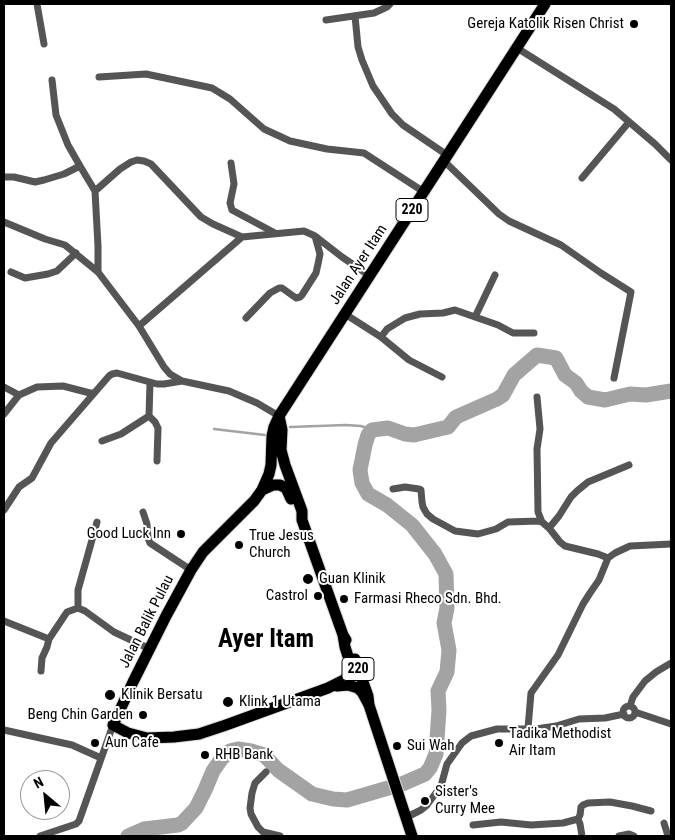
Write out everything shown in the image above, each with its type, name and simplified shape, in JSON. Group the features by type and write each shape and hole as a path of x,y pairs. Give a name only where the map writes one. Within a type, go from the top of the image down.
{"main road":[{"name":"Jalan Ayer Itam","path":"280,416 545,4"},
{"name":"Jalan Balik Pulau","path":"113,725 191,570 203,552 254,501 262,490 271,465 274,427 280,416"},
{"name":"220","path":"280,416 282,450 285,464 302,511 302,520 343,635 357,665 368,696 369,705 412,836"},
{"path":"262,490 273,485 280,485 286,488 296,513 302,520"},
{"name":"220","path":"328,688 352,674 343,635"},
{"path":"113,725 136,736 147,738 199,734 328,688 348,685 358,688 369,705"}],"street":[{"path":"37,4 44,44"},
{"path":"326,20 374,13 387,8 390,4"},
{"path":"355,16 358,47 362,60 373,86 392,114 403,125 446,158 499,214 509,221 561,245 631,292 614,378"},
{"path":"517,48 614,110 671,160"},
{"path":"99,76 146,74 212,88 230,99 264,129 290,141 327,149 364,153 424,192"},
{"path":"52,80 56,115 68,145 95,191 98,272"},
{"path":"582,178 629,122"},
{"path":"95,191 131,162 137,160 144,161 151,164 202,217 213,224 242,237 304,230 370,276"},
{"path":"231,163 234,184 230,202 232,210 275,233"},
{"path":"4,177 35,182 64,174 80,166"},
{"path":"4,222 45,239 66,245 98,272 139,326 170,374 182,381 229,391 257,402 280,416"},
{"path":"246,318 270,293 279,288 282,288 296,298 302,295 316,273 318,264 320,254 315,236"},
{"path":"139,326 242,237"},
{"path":"12,272 25,278 48,274 57,271 76,253"},
{"path":"475,317 495,275"},
{"path":"381,338 387,329 405,318 420,314 443,313 455,310 498,324 512,333 534,333"},
{"path":"345,314 419,367 442,377"},
{"path":"4,510 19,487 32,478 51,442 109,376 117,373 150,383 164,384 182,381"},
{"path":"148,416 150,383"},
{"path":"4,414 19,395 37,387 63,386 94,393"},
{"path":"4,387 19,395"},
{"path":"537,397 540,429 537,449 538,512 542,522 565,546 608,558"},
{"path":"102,440 120,434 148,416"},
{"path":"148,416 155,422 158,428 157,461"},
{"path":"549,528 571,497 588,482 628,464"},
{"path":"393,489 405,487 422,490 423,507 428,514 433,519 455,531 478,534 496,529 508,522 542,522"},
{"path":"143,512 150,544 191,570"},
{"path":"78,608 78,590 97,522"},
{"path":"528,728 531,693 558,655 583,604 600,580 608,558 630,546 671,544"},
{"path":"41,671 42,658 49,639 67,612 78,608 114,632 150,649"},
{"path":"4,621 49,639"},
{"path":"406,817 422,810 427,805 441,786 450,759 462,743 472,736 497,728 536,729 556,726 579,719 605,718 624,714 631,718 634,715 632,709 633,697 645,681 671,663"},
{"path":"632,709 671,724"},
{"name":"Jalan Balik Pulau","path":"40,836 76,824 79,821 113,725"},
{"path":"4,730 72,745 102,758"},
{"path":"266,772 255,783 250,808 251,814 258,827 264,832 280,836"},
{"path":"582,836 578,819 582,805 586,803 610,802 651,811"},
{"path":"473,825 501,822 531,825 562,823 578,819"},
{"path":"664,823 668,836"},
{"path":"619,836 629,834 634,836"}],"waterway":[{"path":"128,836 144,829 182,823 196,808 213,771 222,758 230,751 238,749 264,755 278,770 312,794 333,799 347,800 402,784 425,774 430,768 436,754 439,710 438,691 447,672 449,650 444,623 447,608 446,574 435,554 412,525 387,505 368,494 362,483 360,470 365,445 368,435 372,430 388,428 414,435 448,427 456,417 503,395 514,375 537,355 556,358 565,375 576,383 588,397 605,400 630,394 646,395 671,391"},
{"path":"290,427 346,425 361,426 372,430"},
{"path":"214,429 265,435"}],"place":[{"name":"Gereja Katolik Risen Christ","path":"634,24"},
{"name":"Good Luck Inn","path":"181,534"},
{"name":"True Jesus Church","path":"239,545"},
{"name":"Guan Klinik","path":"308,579"},
{"name":"Castrol","path":"318,596"},
{"name":"Farmasi Rheco Sdn. Bhd.","path":"344,599"},
{"name":"Klinik Bersatu","path":"110,695"},
{"name":"Klink 1 Utama","path":"228,702"},
{"name":"Beng Chin Garden","path":"143,715"},
{"name":"Aun Cafe","path":"95,743"},
{"name":"Tadika Methodist Air Itam","path":"499,743"},
{"name":"Sui Wah","path":"397,746"},
{"name":"RHB Bank","path":"205,755"},
{"name":"Sister's Curry Mee","path":"425,801"}],"district":[{"name":"Ayer Itam","path":"266,641"}]}
